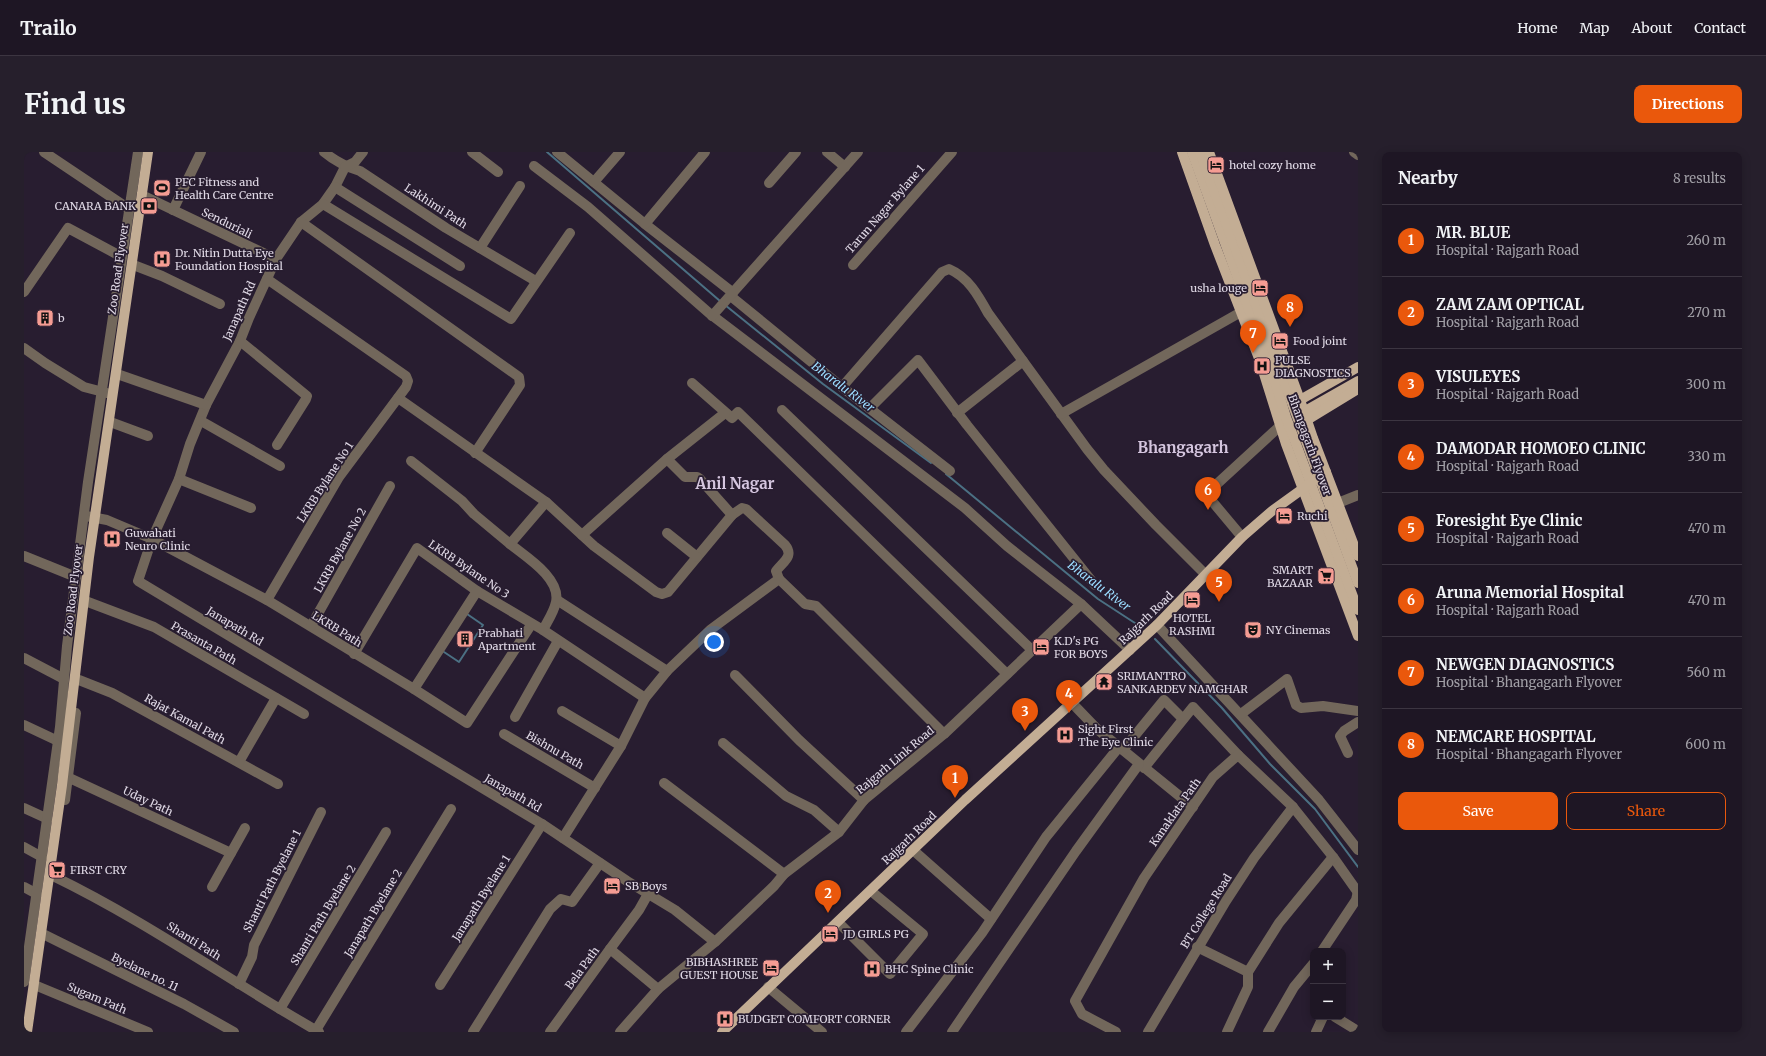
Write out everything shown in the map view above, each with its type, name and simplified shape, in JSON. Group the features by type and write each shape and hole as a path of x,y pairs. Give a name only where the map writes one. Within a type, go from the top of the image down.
{"main road":[{"name":"Zoo Road Flyover","path":"24,1014 62,741 82,565 140,152"},
{"name":"Zoo Road Flyover","path":"27,1032 62,785 140,152"},
{"path":"1182,152 1215,245 1260,361 1280,426 1358,636"},
{"name":"Bhangagarh Flyover","path":"1192,152 1273,375 1288,424 1358,610"},
{"name":"Bhangagarh Flyover","path":"1200,152 1358,583"},
{"path":"1209,152 1327,476 1358,556"},
{"path":"1300,400 1358,367"},
{"path":"1269,391 1292,381"},
{"path":"1297,416 1358,381"},
{"path":"1307,420 1358,389"},
{"name":"Rajgarh Road","path":"722,1032 965,800 1130,650 1204,577 1242,536 1272,511 1327,476"},
{"name":"Rajgarh Road","path":"1204,577 1304,490"}],"street":[{"path":"44,152 129,209"},
{"path":"24,982 48,819 76,577 101,392 129,209 140,152"},
{"path":"31,1032 68,778 99,518 153,152"},
{"path":"172,210 201,152"},
{"name":"Lakhimi Path","path":"324,152 336,162 360,171 446,228 535,282"},
{"path":"345,166 355,162 363,152"},
{"path":"472,152 498,172"},
{"path":"557,152 644,224 732,292"},
{"path":"594,182 620,152"},
{"path":"644,224 705,152"},
{"path":"769,183 796,152"},
{"path":"827,152 845,167"},
{"path":"712,316 858,152"},
{"name":"Tarun Nagar Bylane 1","path":"853,265 952,152"},
{"path":"1354,152 1358,155"},
{"name":"Janapath Rd","path":"345,166 335,187 324,204 301,222 276,259 240,342 206,405 201,422 190,444 179,479 152,539 138,581 542,824 600,863 675,910 715,942"},
{"path":"534,166 588,207 712,316 965,508 1007,546 1081,604 1130,650"},
{"path":"480,248 520,186"},
{"path":"335,187 460,266"},
{"name":"Senduriali","path":"146,197 276,259"},
{"path":"324,204 511,319 570,233"},
{"path":"301,222 518,377 520,385 476,453"},
{"path":"24,292 68,228 122,257"},
{"path":"136,266 162,276 220,304"},
{"path":"842,387 942,272 949,269 956,272 968,282 988,313 1061,414 1104,470 1204,577"},
{"name":"LKRB Bylane No 1","path":"267,279 406,376 408,381 406,387 340,477 267,600"},
{"path":"732,292 732,298 842,387 950,470"},
{"path":"1061,414 1241,312"},
{"path":"240,342 307,396 277,445"},
{"path":"24,348 84,387 117,395"},
{"path":"870,408 918,360 957,413 1095,585"},
{"path":"957,413 1023,361"},
{"path":"120,375 206,405"},
{"path":"692,383 732,418 738,412 1007,674"},
{"path":"398,398 546,502 582,535 656,592 662,594 668,592 732,515 742,508 746,509 789,550 789,555 776,570 779,579 805,604 816,606 944,734"},
{"path":"782,410 1032,650"},
{"path":"582,535 667,459 725,413"},
{"path":"201,422 280,466"},
{"path":"113,423 148,436"},
{"path":"1242,536 1206,494 1280,426"},
{"path":"667,459 686,477 697,477 700,479 732,515"},
{"path":"411,461 462,501 474,514 548,576 554,583 557,600 555,608 543,630"},
{"path":"179,479 251,508"},
{"name":"LKRB Bylane No 2","path":"311,626 390,486"},
{"path":"1338,503 1358,495"},
{"path":"510,544 546,502"},
{"name":"LKRB Path","path":"84,516 99,518 152,539 267,600 467,723 531,625"},
{"path":"667,533 697,557"},
{"name":"LKRB Bylane No 3","path":"354,654 417,548 477,591 531,625 543,630 645,698"},
{"path":"24,556 76,577"},
{"path":"563,838 621,746 645,698 667,671 710,630 779,579"},
{"path":"414,689 477,591"},
{"path":"557,600 667,671"},
{"name":"Prasanta Path","path":"88,602 154,627 304,714"},
{"name":"Rajgarh Link Road","path":"620,1032 658,989 715,942 774,886 784,874 839,832 864,800 944,734 1081,604"},
{"path":"1157,624 1319,800 1358,850"},
{"path":"515,717 558,641"},
{"path":"24,658 64,679"},
{"path":"735,675 800,740 864,800"},
{"path":"1241,714 1287,679 1296,705 1301,708 1323,706 1358,711"},
{"name":"Rajat Kamal Path","path":"79,680 112,693 278,784"},
{"path":"239,762 276,698"},
{"path":"906,1032 991,919 1046,837 1121,748 1164,700 1182,719"},
{"path":"1072,703 1097,729 1193,807"},
{"path":"952,1032 1076,851 1142,766 1193,707 1238,755 1293,807 1358,891 1356,900 1324,948"},
{"path":"562,711 621,746"},
{"path":"1348,753 1340,734 1358,722"},
{"path":"24,725 58,741"},
{"name":"Bishnu Path","path":"504,734 595,788"},
{"path":"723,743 786,796 814,810 839,832"},
{"name":"Kanaklata Path","path":"1116,1032 1082,1014 1075,1001 1144,878 1213,777 1238,755"},
{"name":"Uday Path","path":"54,771 231,852"},
{"path":"664,783 784,874"},
{"name":"BT College Road","path":"1148,1032 1197,947 1254,858 1293,807"},
{"path":"24,808 48,819"},
{"name":"Janapath Byelane 2","path":"318,1031 451,809"},
{"name":"Shanti Path Byelane 1","path":"239,984 252,958 254,945 321,812"},
{"name":"Janapath Byelane 1","path":"440,985 542,824"},
{"path":"212,887 245,828"},
{"name":"Shanti Path Byelane 2","path":"280,1010 386,832"},
{"path":"24,847 42,857"},
{"path":"913,850 991,919"},
{"path":"1227,1032 1248,987 1248,972 1279,923 1333,857"},
{"path":"473,1032 550,909 561,899 572,902 600,863"},
{"name":"Shanti Path","path":"53,876 95,896 191,953 280,1010 318,1031"},
{"path":"24,887 37,894"},
{"path":"838,922 890,974 923,934 871,891"},
{"path":"610,949 639,910 648,894"},
{"name":"Byelane no. 11","path":"45,935 184,1004 234,1032"},
{"path":"1197,947 1248,972"},
{"name":"Bela Path","path":"550,1032 610,949 658,989"},
{"path":"1268,1032 1294,987 1310,968"},
{"name":"Sugam Path","path":"37,986 148,1032"},
{"path":"768,987 822,1032"},
{"path":"1316,1032 1322,1020"},
{"path":"1341,1020 1358,1031"}],"waterway":[{"name":"Bharalu River","path":"547,152 720,301"},
{"name":"Bharalu River","path":"725,305 823,384 931,463"},
{"name":"Bharalu River","path":"946,474 1098,599 1138,625"},
{"path":"444,652 459,662 483,625 467,614"},
{"path":"1155,639 1222,708 1270,764 1315,809 1358,867"}],"place":[{"name":"hotel cozy home","path":"1216,165"},
{"name":"PFC Fitness and Health Care Centre","path":"162,188"},
{"name":"CANARA BANK","path":"149,206"},
{"name":"Dr. Nitin Dutta Eye Foundation Hospital","path":"162,259"},
{"name":"usha louge","path":"1260,288"},
{"name":"b","path":"45,318"},
{"name":"NEMCARE HOSPITAL","path":"1290,327"},
{"name":"Food joint","path":"1280,341"},
{"name":"NEWGEN DIAGNOSTICS","path":"1253,353"},
{"name":"PULSE DIAGNOSTICS","path":"1262,366"},
{"name":"Aruna Memorial Hospital","path":"1208,510"},
{"name":"Ruchi","path":"1284,516"},
{"name":"Guwahati Neuro Clinic","path":"112,539"},
{"name":"SMART BAZAAR","path":"1326,576"},
{"name":"HOTEL RASHMI","path":"1192,600"},
{"name":"Foresight Eye Clinic","path":"1219,602"},
{"name":"NY Cinemas","path":"1253,630"},
{"name":"Prabhati Apartment","path":"465,639"},
{"name":"K.D's PG FOR BOYS","path":"1041,647"},
{"name":"SRIMANTRO SANKARDEV NAMGHAR","path":"1104,682"},
{"name":"DAMODAR HOMOEO CLINIC","path":"1069,713"},
{"name":"VISULEYES","path":"1025,731"},
{"name":"Sight First The Eye Clinic","path":"1065,735"},
{"name":"MR. BLUE","path":"955,798"},
{"name":"FIRST CRY","path":"57,870"},
{"name":"SB Boys","path":"612,886"},
{"name":"ZAM ZAM OPTICAL","path":"828,913"},
{"name":"JD GIRLS PG","path":"830,934"},
{"name":"BIBHASHREE GUEST HOUSE","path":"771,968"},
{"name":"BHC Spine Clinic","path":"872,969"},
{"name":"BUDGET COMFORT CORNER","path":"725,1019"}],"district":[{"name":"Bhangagarh","path":"1183,448"},
{"name":"Anil Nagar","path":"735,484"}]}
